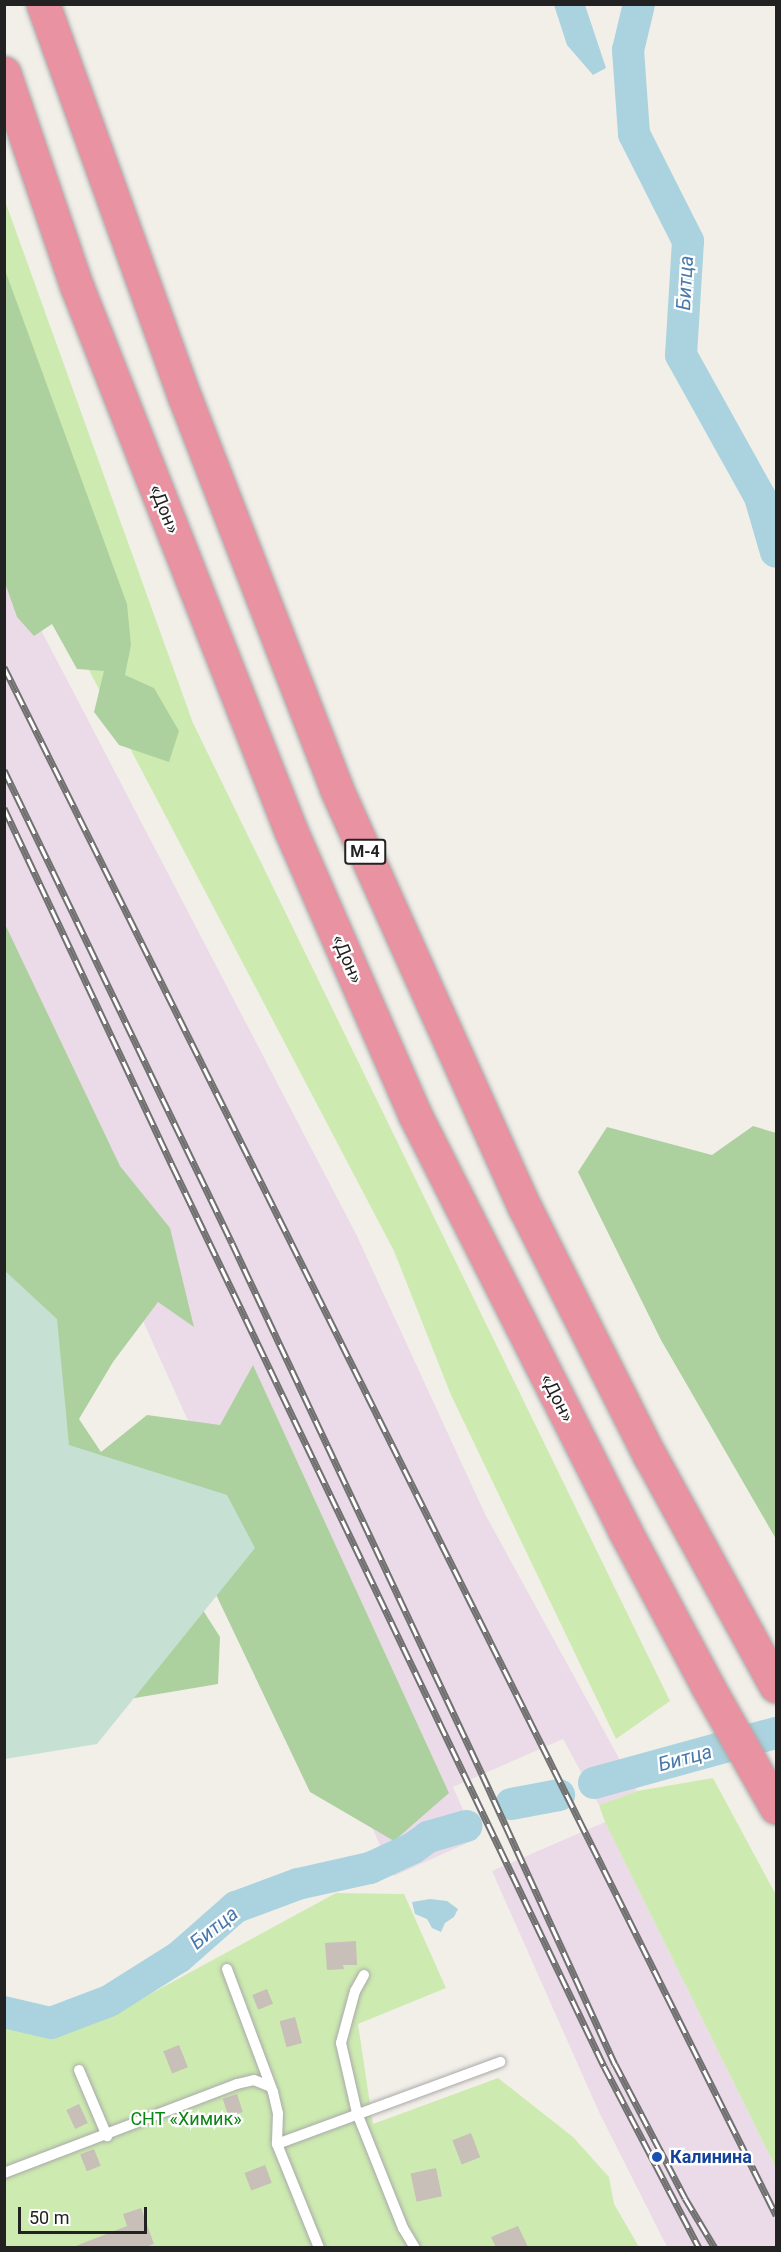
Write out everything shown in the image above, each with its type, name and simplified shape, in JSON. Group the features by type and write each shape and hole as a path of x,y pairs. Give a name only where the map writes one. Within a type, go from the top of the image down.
{"highway":[{"name":"М-4","path":"44,4 185,398 336,788 525,1208 650,1456 771,1675"},
{"name":"«Дон»","path":"4,73 81,298 291,831 414,1115 509,1305 708,1687 777,1807"}],"lane":[{"path":"227,1969 271,2087 278,2113 277,2144 319,2247"},
{"path":"364,1975 355,1991 342,2043 357,2113 403,2228 415,2247"},
{"path":"277,2144 500,2062"},
{"path":"79,2070 107,2136"},
{"path":"5,2170 107,2136 237,2084 254,2080 271,2087"}],"shaded area":[{"path":"4,559 356,1234 485,1514 637,1791 599,1805 563,1739 453,1787 476,1839 394,1876 5,1016"},
{"path":"605,1822 776,2168 776,2247 667,2247 599,2112 492,1871"}],"green space":[{"path":"4,198 193,723 670,1701 616,1739 451,1395 394,1251 27,552 5,488"},
{"path":"5,270 127,604 131,645 125,675 154,688 179,731 169,762 119,745 94,712 104,671 77,669 52,624 34,636 17,617 5,583"},
{"path":"4,922 120,1166 170,1228 194,1327 158,1302 113,1362 79,1419 101,1452 147,1415 220,1425 253,1365 449,1793 394,1841 310,1792 180,1519 187,1585 220,1637 218,1684 105,1703 5,1580"},
{"path":"753,1126 776,1133 776,1539 661,1340 578,1172 607,1127 712,1155"},
{"path":"4,1270 57,1319 69,1445 227,1495 255,1548 97,1744 5,1759"},
{"path":"713,1778 776,1895 776,2168 605,1822 599,1805 637,1791"},
{"name":"СНТ «Химик»","path":"336,1893 404,1894 446,1988 358,2024 373,2124 498,2078 573,2137 609,2177 614,2204 639,2247 5,2248 5,2009 117,2012"}],"water":[{"path":"554,5 585,5 606,68 593,75 567,45"},
{"path":"430,1899 447,1901 458,1909 454,1917 445,1923 441,1932 432,1928 427,1919 415,1914 412,1902"}],"building":[{"path":"356,1941 357,1965 343,1965 344,1969 327,1970 325,1943"},
{"path":"267,1989 273,2004 258,2010 252,1995"},
{"path":"295,2017 302,2043 287,2047 280,2021"},
{"path":"179,2045 188,2067 172,2074 163,2051"},
{"path":"237,2094 243,2112 229,2117 223,2099"},
{"path":"79,2104 88,2123 75,2129 66,2110"},
{"path":"471,2133 480,2157 462,2164 452,2140"},
{"path":"94,2149 101,2166 87,2171 80,2155"},
{"path":"265,2165 272,2183 251,2191 244,2173"},
{"path":"436,2168 442,2196 417,2202 411,2173"},
{"path":"141,2208 154,2244 145,2247 73,2247 127,2226 123,2214"},
{"path":"518,2226 528,2247 496,2247 491,2237"}],"waterway":[{"name":"Битца","path":"639,4 628,50 634,134 688,241 681,355 760,497 776,552"},
{"name":"Битца","path":"594,1783 776,1733"},
{"name":"Битца","path":"511,1804 559,1795"},
{"name":"Битца","path":"4,2012 51,2023 109,2001 179,1957 236,1907 298,1884 370,1868 413,1848 428,1837 466,1826"}],"railway":[{"path":"4,667 776,2215"},
{"path":"4,770 232,1243 482,1774 615,2064 685,2198 715,2248"},
{"path":"4,808 173,1167 604,2066 699,2248"}],"place":[{"name":"Калинина","path":"657,2157"}]}
